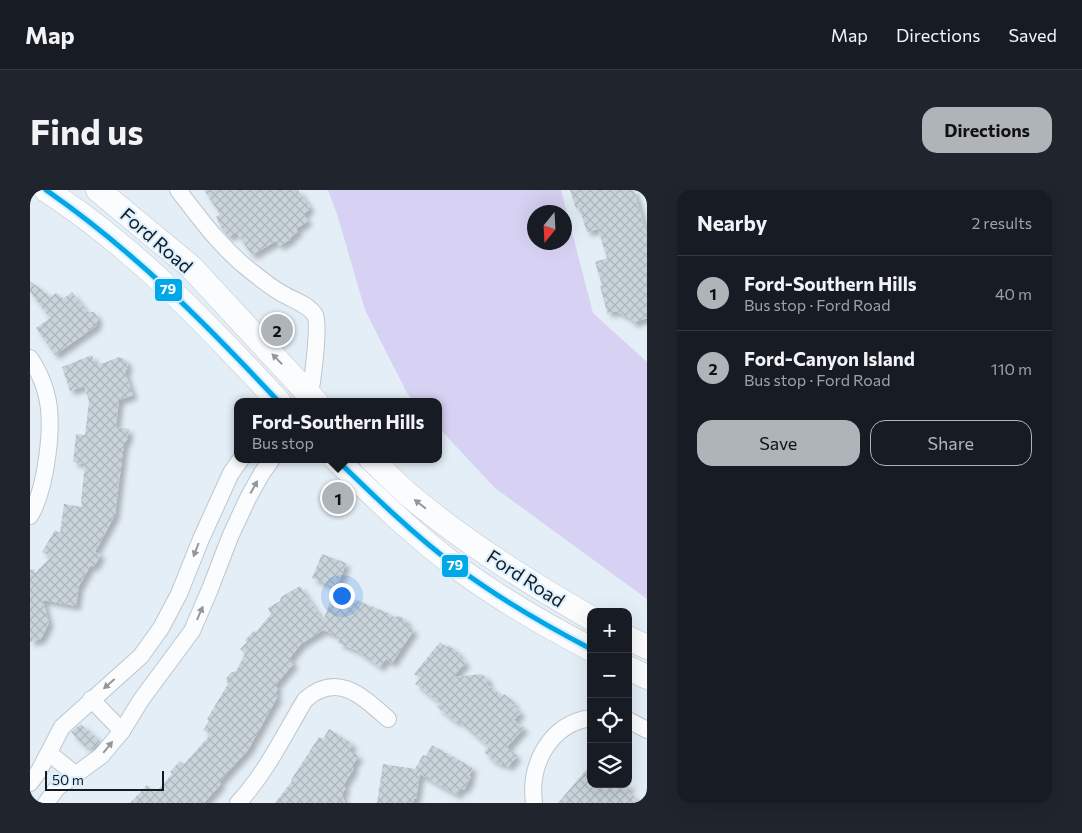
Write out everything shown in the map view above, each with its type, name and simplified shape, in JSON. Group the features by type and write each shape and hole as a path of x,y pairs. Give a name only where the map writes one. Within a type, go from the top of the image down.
{"main road":[{"name":"Ford Road","path":"46,190 73,208 131,253 176,296 275,398"},
{"name":"Ford Road","path":"98,190 191,267 306,398"},
{"name":"Ford Road","path":"340,463 398,519 458,568 520,609 587,647"},
{"name":"Ford Road","path":"375,463 410,496 459,534 533,585 587,616"},
{"path":"632,640 647,647"},
{"path":"632,670 647,677"}],"street":[{"path":"178,190 209,231 250,271 272,288 307,307 314,314 317,324 316,340 308,398"},
{"path":"30,358 47,394 50,434 42,487 30,516"},
{"path":"30,783 39,771 62,727 141,656 161,628 179,594 201,538 231,473 238,463"},
{"path":"46,803 57,788 100,756 122,730 141,700 192,630 236,524 262,473 269,463"},
{"path":"238,803 264,769 305,700 314,692 335,686 348,688 367,700 388,719"},
{"path":"91,699 122,730"},
{"path":"534,803 532,790 534,774 538,760 546,747 558,733 571,724 587,719"},
{"path":"632,722 647,730"},
{"path":"49,753 76,775"}],"shaded area":[{"path":"328,190 561,190 565,205 527,205 527,250 572,250 572,232 593,313 647,362 647,599 495,488 442,431 442,398 411,398 365,310 337,214"}],"building":[{"path":"204,190 298,190 310,207 303,214 308,221 296,229 298,232 291,239 279,246 276,241 252,255 236,232 229,237 223,231 216,217 220,214"},
{"path":"570,190 634,190 647,235 647,318 632,323 631,319 616,311 607,312 595,262 607,258 598,229 587,232 579,207 576,208"},
{"path":"30,281 51,297 56,293 63,299 72,292 87,312 94,312 98,318 96,326 55,355 36,328 50,318 30,292"},
{"path":"92,355 96,366 119,357 126,360 128,367 125,372 133,395 119,400 116,427 129,429 127,440 124,443 115,515 95,552 101,554 94,567 91,565 79,586 76,606 43,600 49,623 41,639 30,642 30,570 34,569 35,573 51,557 42,552 55,530 60,533 64,504 82,507 85,464 73,462 76,434 85,435 89,401 84,386 70,391 62,367"},
{"path":"322,554 346,563 337,588 312,578"},
{"path":"300,586 323,621 334,591 394,617 400,616 407,621 407,626 414,630 392,663 386,659 380,667 356,650 338,643 341,637 323,630 301,644 289,659 294,663 275,686 278,688 275,694 278,696 248,750 219,782 221,784 204,803 130,803 147,785 155,793 172,774 170,772 180,761 184,764 211,734 203,730 209,721 207,719 228,684 226,679 230,673 236,671 245,654 240,649 247,642 245,640 254,631 256,632 271,614 268,608 280,601 281,597"},
{"path":"440,642 447,647 449,645 466,662 453,677 482,674 488,679 488,685 515,703 513,706 521,712 514,720 524,728 507,747 517,756 508,767 503,762 501,765 495,762 484,752 489,747 458,720 456,722 437,707 440,703 415,684 420,678 414,674"},
{"path":"81,724 100,741 92,750 86,745 86,747 71,732"},
{"path":"329,729 353,744 349,750 359,756 343,786 346,788 342,794 345,803 275,803 292,781 319,737 323,739"},
{"path":"432,745 473,768 469,776 471,777 464,790 461,788 457,795 420,774 416,799 414,799 413,803 377,803 383,764 415,769 423,755 426,756"},
{"path":"587,769 587,788 628,788 626,790 642,803 558,803"}],"transit line":[{"name":"79","path":"46,190 78,213 139,263 196,317 275,398"},
{"name":"79","path":"340,463 410,529 458,568 523,611 587,647"}],"place":[{"name":"Ford-Canyon Island","path":"277,330"},
{"name":"Ford-Southern Hills","path":"338,498"}]}
